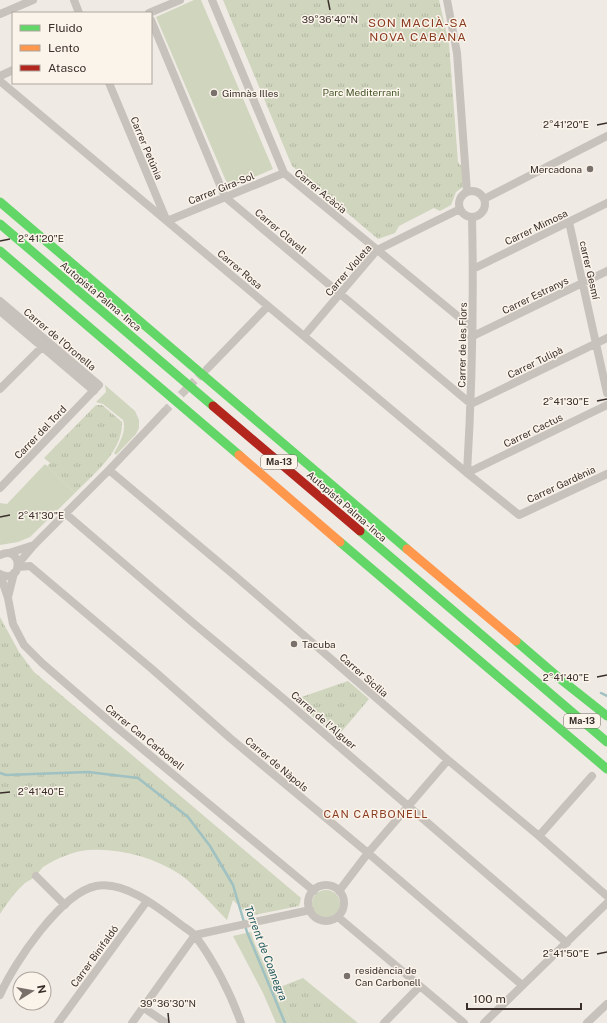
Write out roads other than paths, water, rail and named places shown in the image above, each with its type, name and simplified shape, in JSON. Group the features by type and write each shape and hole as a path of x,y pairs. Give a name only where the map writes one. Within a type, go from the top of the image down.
{"highway":[{"path":"0,202 559,678 607,716"},
{"name":"Autopista Palma - Inca","path":"0,224 607,742"},
{"name":"Ma-13","path":"0,252 607,769"},
{"path":"558,700 607,730"}],"street":[{"path":"0,14 33,0"},
{"path":"74,0 79,12"},
{"path":"151,12 180,0"},
{"name":"Carrer Acàcia","path":"212,0 284,173 471,327"},
{"path":"447,0 457,53 467,192"},
{"name":"Carrer Clavell","path":"152,22 225,197 471,404"},
{"path":"0,76 12,70"},
{"name":"Carrer Rosa","path":"0,81 467,473"},
{"name":"Carrer Petúnia","path":"109,84 167,221"},
{"path":"484,199 607,136"},
{"name":"Carrer Gira-Sol","path":"167,221 284,173"},
{"path":"467,192 478,192 484,199 485,206 481,214 472,217 466,216 460,210 460,198 467,192"},
{"name":"Carrer Mimosa","path":"473,269 607,203"},
{"name":"Carrer Violeta","path":"304,336 377,250 460,210"},
{"name":"Carrer de les Flors","path":"467,473 471,404 473,269 472,217"},
{"name":"carrer Gesmí","path":"569,222 607,393"},
{"name":"Carrer Estranys","path":"471,337 607,272"},
{"name":"Carrer de l'Oronella","path":"0,301 99,385 94,391 0,311"},
{"path":"206,368 268,306"},
{"name":"Carrer Tulipà","path":"471,404 607,338"},
{"path":"0,389 42,347"},
{"name":"Carrer del Tord","path":"0,488 94,391"},
{"name":"Carrer Cactus","path":"467,473 607,405"},
{"path":"17,568 34,545 66,514 164,412"},
{"name":"Carrer Sicília","path":"109,470 234,575 607,896"},
{"name":"Carrer Gardènia","path":"467,473 519,515 607,474"},
{"name":"Carrer de l'Alguer","path":"66,514 567,943"},
{"path":"3,554 34,545"},
{"path":"3,554 16,558 17,568"},
{"name":"Carrer de Nàpols","path":"0,574 6,576 17,568 30,566 156,672 230,738 368,853 522,985"},
{"name":"Carrer Can Carbonell","path":"17,568 8,598 13,624 24,645 42,663 116,727 314,891"},
{"path":"0,574 8,598"},
{"path":"339,891 368,853 448,760"},
{"path":"539,836 592,776"},
{"path":"36,876 65,905"},
{"path":"0,995 20,958 65,905 78,894 97,886 112,886 136,894 195,935 224,983 241,1023"},
{"path":"324,886 334,888 339,891 344,901 338,917 328,921 322,920 313,915 310,910 309,900 314,891 324,886"},
{"name":"Carrer Binifaldó","path":"58,1023 146,901"},
{"path":"484,1023 607,903"},
{"path":"132,1023 195,935 310,910"},
{"path":"338,917 464,1023"},
{"path":"384,1023 420,986"},
{"path":"587,1023 607,1004"},
{"path":"144,1008 166,1023"}],"waterway":[{"path":"601,693 607,696"},
{"name":"Torrent de Coanegra","path":"0,773 6,775 88,772 138,778 188,817 210,846 233,885 247,932 285,1023"}],"tunnel":[{"path":"164,412 203,372"}],"place":[{"name":"Gimnàs Illes","path":"214,93"},
{"name":"Mercadona","path":"590,169"},
{"name":"Tacuba","path":"294,644"},
{"name":"residència de Can Carbonell","path":"347,976"}],"district":[{"name":"SON MACIÀ-SA NOVA CABANA","path":"418,30"},
{"name":"CAN CARBONELL","path":"376,814"}],"park label":[{"name":"Parc Mediterrani","path":"361,92"}]}
